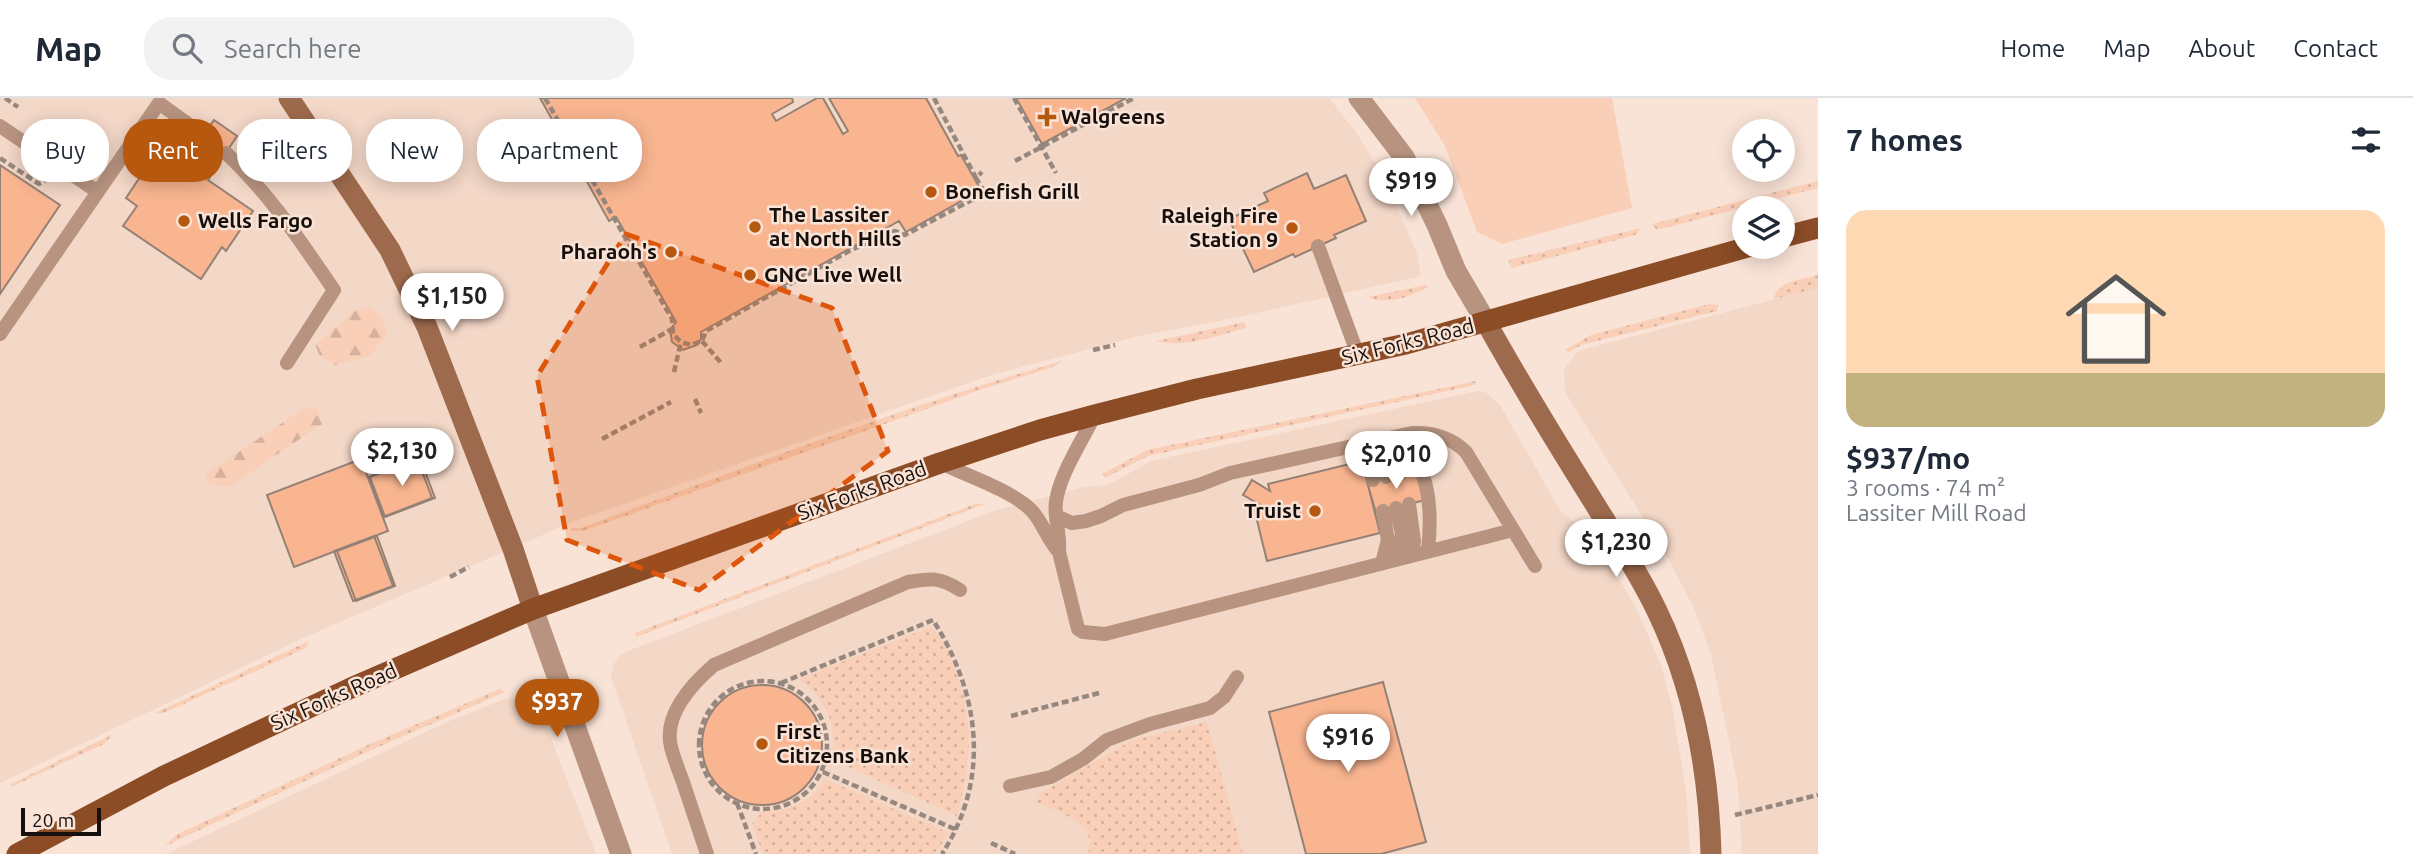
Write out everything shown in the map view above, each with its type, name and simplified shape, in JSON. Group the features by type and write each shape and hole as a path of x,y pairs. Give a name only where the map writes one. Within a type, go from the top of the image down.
{"main road":[{"path":"1795,234 1818,228"},
{"name":"Six Forks Road","path":"18,854 164,776 351,688 533,610 940,463 1095,415 1198,388 1358,355 1486,322 1732,251"}],"street":[{"path":"289,98 390,250 422,316 513,549 621,854"},
{"path":"1359,98 1404,157 1456,271 1519,381 1639,576 1657,611 1672,646 1693,716 1703,767 1711,854"}],"lane":[{"path":"148,119 159,103 181,119"},
{"path":"0,126 98,192"},
{"path":"226,153 246,171 296,233 334,290 287,363"},
{"path":"0,334 123,156"},
{"path":"1318,246 1358,355"},
{"path":"1095,415 1056,497 1059,552 1078,629 1083,632 1105,634 1229,600 1513,530"},
{"path":"1056,516 1072,523 1086,521 1122,505 1199,485 1230,473 1426,432 1443,436 1457,443 1466,452 1535,566"},
{"path":"1376,441 1397,462 1387,477 1367,456 1376,441"},
{"path":"1376,441 1413,456 1421,471 1428,509 1428,550"},
{"path":"940,463 995,488 1031,510 1049,541 1059,552"},
{"path":"1382,563 1396,508 1404,557"},
{"path":"707,854 670,744 671,722 685,694 704,674 714,665 908,582 945,580 960,590"},
{"path":"1010,786 1051,777 1083,760 1107,740 1150,724 1210,708 1224,697 1237,677"}],"path":[{"path":"5,98 18,107"},
{"path":"545,98 672,319 673,334 681,342 691,345 702,341 706,331 852,250 895,231 905,235 985,193 934,98"},
{"path":"1014,98 1056,173"},
{"path":"1015,161 1134,98"},
{"path":"0,158 21,172"},
{"path":"976,178 982,172"},
{"path":"640,347 672,329"},
{"path":"702,341 722,364"},
{"path":"674,372 681,342"},
{"path":"1093,351 1115,345"},
{"path":"695,400 701,413"},
{"path":"602,439 671,402"},
{"path":"450,577 469,567"},
{"path":"781,683 933,620 948,644 964,682 973,722 973,768 969,794 957,830 942,854"},
{"path":"747,682 781,683 807,698 820,714 826,736 826,755 822,772 809,790 793,803 753,808 724,795 704,772 699,757 699,734 702,721 714,701 728,688 747,682"},
{"path":"1011,716 1100,694"},
{"path":"822,772 957,830"},
{"path":"1735,815 1818,795"},
{"path":"737,803 756,854"},
{"path":"991,844 1015,854"}],"highlighted area":[{"path":"626,234 832,308 888,451 699,590 567,540 537,376"}],"shaded area":[{"path":"0,98 1329,98 1357,134 1385,179 1417,254 1421,276 1235,318 1143,335 991,375 575,521 305,637 0,783"},
{"path":"1818,288 1818,854 1742,854 1738,786 1711,654 1693,606 1666,555 1565,392 1564,369 1576,353 1585,349"},
{"path":"1478,391 1487,393 1500,405 1560,510 1599,544 1637,610 1661,665 1672,706 1686,790 1690,854 672,854 611,677 618,657 628,651 997,510 1084,487 1108,485 1151,461"},
{"path":"535,697 596,854 166,854 447,722 505,699"}],"green space":[{"path":"1415,98 1612,98 1632,208 1502,244 1477,232 1445,146"},
{"path":"1818,181 1818,188 1787,196 1760,196"},
{"path":"1732,203 1732,210 1661,229 1656,229 1652,224"},
{"path":"1641,228 1635,235 1512,268 1508,260"},
{"path":"1818,275 1818,288 1774,299 1785,284"},
{"path":"1426,285 1428,287 1399,299 1375,300 1368,297"},
{"path":"1709,304 1718,305 1717,311 1581,345 1569,352 1565,350 1591,335"},
{"path":"370,308 381,316 388,334 369,356 335,365 320,356 315,345 357,309"},
{"path":"1245,322 1246,328 1201,340 1178,343 1156,341"},
{"path":"1062,361 1053,367 980,390 583,531 571,531 572,528 581,528 880,419"},
{"path":"1476,381 1475,385 1148,456 1105,478 1102,474 1147,450"},
{"path":"317,408 322,424 229,487 207,484 207,473 303,409"},
{"path":"975,504 985,504 636,637 635,633"},
{"path":"931,627 948,653 966,706 968,760 957,816 833,760 833,735 824,705 799,679"},
{"path":"309,641 306,648 164,713 155,713"},
{"path":"500,689 505,692 376,748 165,846 176,835 372,743"},
{"path":"1207,722 1243,854 1088,854 1090,843 1082,826 1036,802 1041,793 1131,741"},
{"path":"113,734 104,744 11,787 11,784"},
{"path":"825,779 949,833 935,854 763,854 752,824 762,812 805,801"}],"building":[{"name":"The Lassiter at North Hills","path":"540,98 792,98 793,102 772,114 776,121 817,98 823,98 843,134 848,131 829,98 926,98 958,156 961,155 981,190 906,232 899,221 701,332 697,345 683,350 672,342 670,330 676,322 616,217 609,221 587,182 642,182 642,119 552,119"},
{"path":"1016,98 1126,98 1042,144"},
{"path":"223,126 237,136 223,157"},
{"path":"0,165 21,179 21,182 26,182 60,205 0,294"},
{"name":"Raleigh Fire Station 9","path":"1307,173 1314,189 1346,175 1366,221 1295,257 1293,254 1254,272 1229,219 1268,201 1264,193"},
{"path":"137,182 211,182 253,211 226,251 222,247 201,279 123,226 137,206 126,198"},
{"path":"417,458 432,498 383,517 368,477"},
{"path":"420,458 435,498 385,517 370,477"},
{"path":"361,459 388,531 294,567 267,495"},
{"name":"Truist","path":"1362,461 1380,533 1267,561 1254,508 1262,506 1243,495 1252,480 1270,491 1268,484"},
{"path":"1417,469 1425,500 1376,513 1367,482"},
{"path":"374,536 393,586 353,601 334,551"},
{"path":"377,536 395,586 356,601 337,551"},
{"path":"1383,682 1426,842 1381,854 1306,854 1269,712"},
{"name":"First Citizens Bank","path":"762,685 785,689 805,702 818,722 822,745 818,768 805,788 785,801 762,805 739,801 719,788 706,768 702,745 706,722 719,702 739,689"}],"place":[{"name":"Walgreens","path":"1047,117"},
{"name":"Bonefish Grill","path":"931,192"},
{"name":"Wells Fargo","path":"184,221"},
{"name":"The Lassiter at North Hills","path":"755,227"},
{"name":"Raleigh Fire Station 9","path":"1292,228"},
{"name":"Pharaoh's","path":"671,252"},
{"name":"GNC Live Well","path":"750,275"},
{"name":"Truist","path":"1315,511"},
{"name":"First Citizens Bank","path":"762,744"}]}
